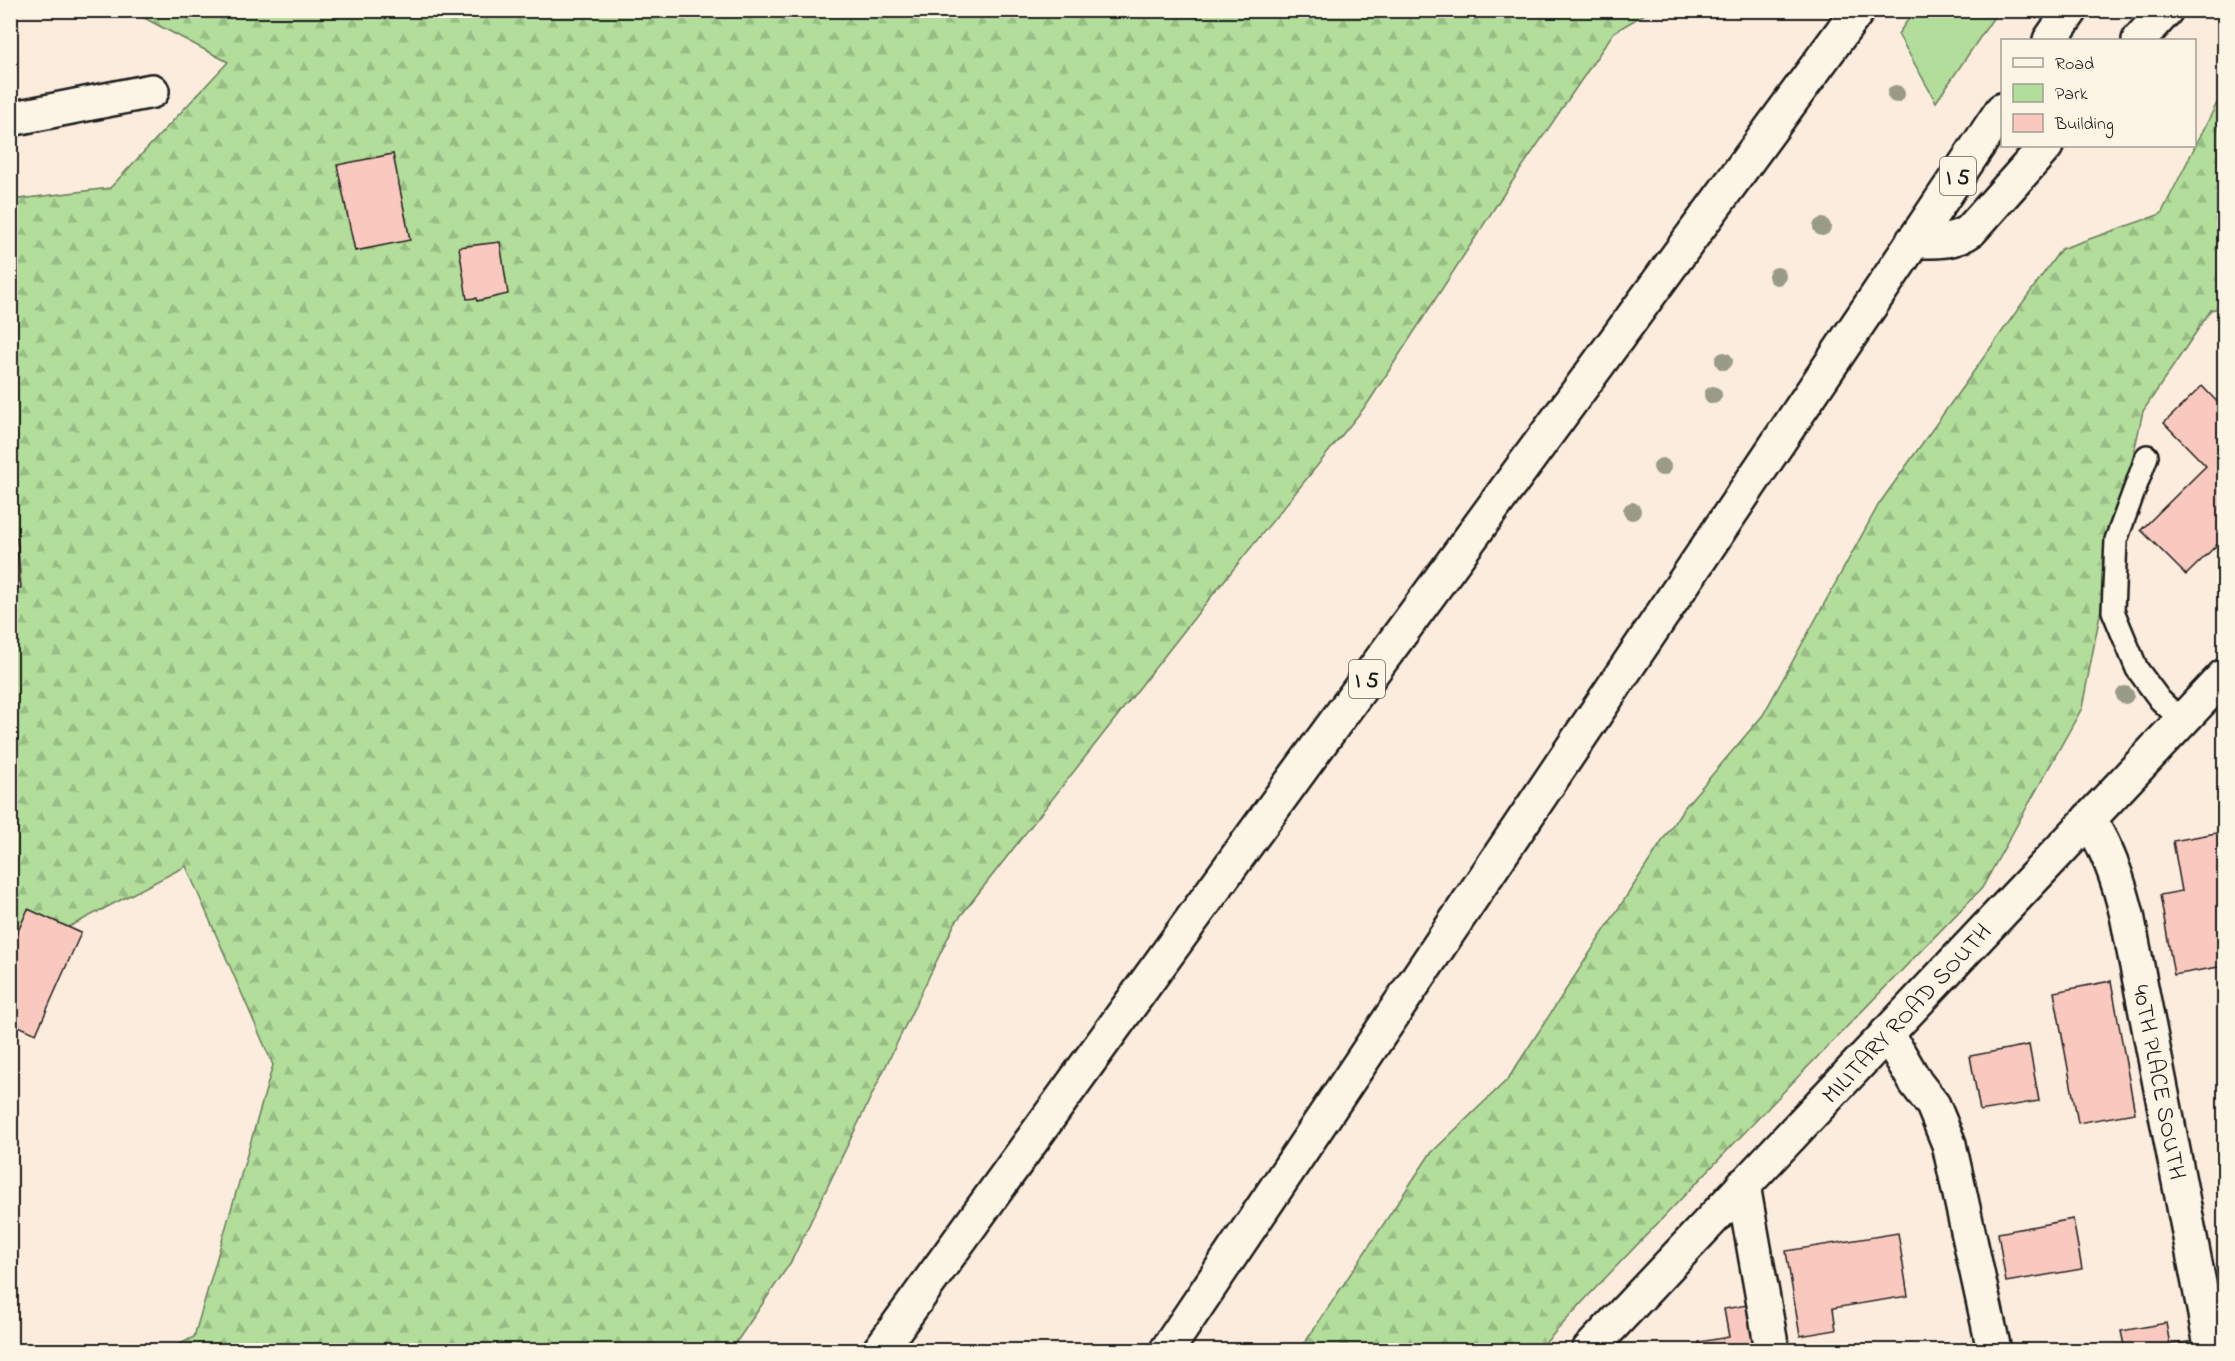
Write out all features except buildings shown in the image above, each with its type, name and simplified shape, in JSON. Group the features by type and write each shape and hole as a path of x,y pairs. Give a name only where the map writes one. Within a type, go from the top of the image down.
{"main road":[{"name":"I 5","path":"880,1350 1296,776 1858,10"},
{"path":"2051,39 2071,10"},
{"path":"2140,39 2166,10"},
{"path":"10,119 152,91"},
{"name":"I 5","path":"1167,1350 2001,111"},
{"path":"1912,242 1948,241 1961,238 1971,230 2045,147"},
{"name":"MILITARY ROAD SOUTH","path":"1599,1346 1743,1185 2224,676"},
{"name":"40TH PLACE SOUTH","path":"2089,819 2106,847 2116,873 2127,915 2212,1350"},
{"path":"1887,1033 1916,1083 1934,1105 1949,1144 1994,1350"},
{"path":"1743,1185 1772,1350"}],"lane":[{"path":"2147,456 2116,540 2113,611 2136,669 2160,700 2182,721"}],"green space":[{"path":"131,11 1650,11 1614,32 1499,201 1368,403 1202,608 955,923 791,1262 731,1350 168,1350 194,1337 273,1065 186,866 11,957 11,200 110,188 228,62"},
{"path":"1914,11 1998,11 1936,102 1898,34"},
{"path":"2224,89 2224,307 2211,310 2143,411 2111,557 2082,708 1982,888 1793,1082 1539,1350 1300,1350 1430,1154 1508,1079 1683,809 1763,715 1879,504 2061,249 2161,214"}]}
